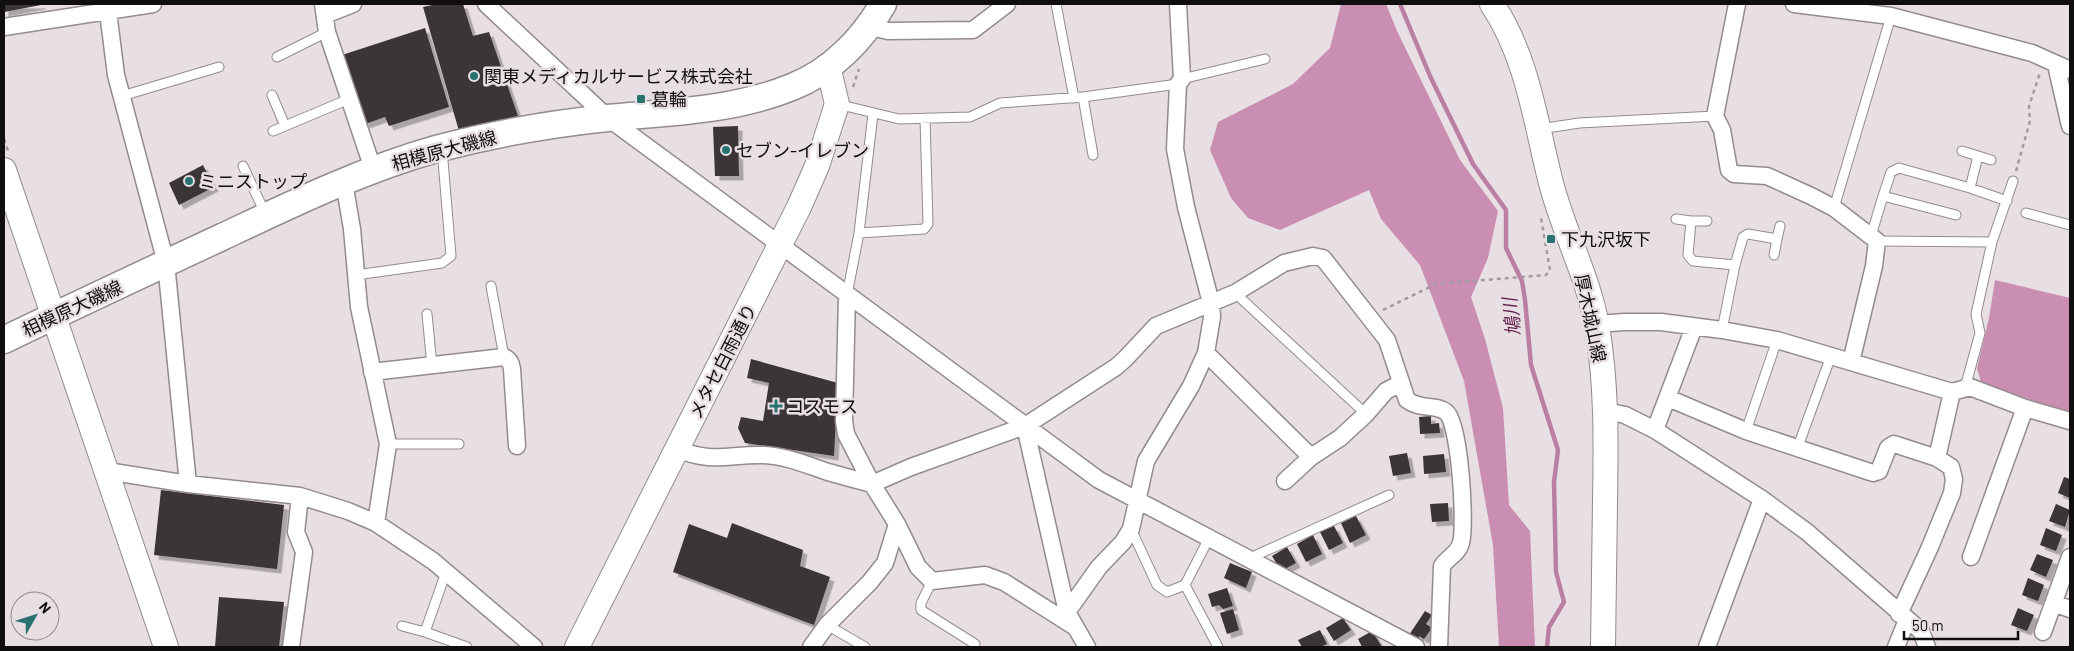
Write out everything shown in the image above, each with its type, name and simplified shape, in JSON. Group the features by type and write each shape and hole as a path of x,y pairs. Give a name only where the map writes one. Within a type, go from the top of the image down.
{"main road":[{"name":"相模原大磯線","path":"4,340 266,216 373,169 442,148 515,131 608,118 708,109 754,100 802,83 828,66 850,47 883,4"}],"street":[{"path":"4,27 108,8 153,4"},
{"path":"353,4 324,9 327,32 373,169"},
{"path":"486,4 608,118 1099,480 1250,558 1408,646"},
{"path":"868,26 888,31 973,30 1007,4"},
{"path":"1067,612 1099,567 1123,542 1131,529 1146,461 1191,386 1206,353 1212,317 1212,303 1186,207 1175,149 1180,81 1178,4"},
{"path":"1736,4 1716,116 1722,130 1729,170 1731,173 1767,176 1834,208 1874,239 1874,266 1851,362"},
{"path":"1794,4 1891,16 2032,53 2057,65 2070,126"},
{"name":"厚木城山線","path":"1499,5 1529,83 1538,130 1553,190 1585,280 1596,324 1606,411 1603,647"},
{"path":"108,8 116,75 166,263 188,484"},
{"path":"828,66 837,104"},
{"name":"メタセ白雨通り","path":"577,647 780,245 817,166 837,104"},
{"path":"4,170 166,647"},
{"path":"344,182 352,229 359,306 388,444 376,524"},
{"path":"677,449 696,456 719,459 765,455 801,462 828,472 872,484 911,467 1025,426 1116,367 1156,326 1183,313 1235,293 1284,263 1318,256 1327,263 1387,340 1407,400 1418,406 1442,410 1450,416 1462,479 1463,524 1461,543 1455,554 1444,562 1441,572 1439,647"},
{"path":"847,295 844,420 846,434 872,484 897,524 918,567 932,581 985,575 992,576 1076,628"},
{"path":"1596,324 1661,322 1777,340 1851,362 1959,390 1970,387 2025,408 2070,421"},
{"path":"1655,430 1694,327"},
{"path":"1206,353 1311,456"},
{"path":"372,372 504,357 510,361 512,368 517,446"},
{"path":"1285,481 1311,456 1340,438 1366,414 1386,391 1401,383"},
{"path":"1937,458 1959,390"},
{"path":"1668,398 1746,431 1873,473 1879,471 1888,448 1894,444 1937,458 1951,467 1954,486 1903,617 1896,647"},
{"path":"1971,557 2025,408"},
{"path":"1606,411 1625,415 1655,430 1762,499 1807,532 1920,631 1927,647"},
{"path":"1025,426 1067,612 1087,647"},
{"path":"107,471 188,484 300,496 348,511 376,524 433,561 534,647"},
{"path":"291,647 304,552 296,532 300,496"},
{"path":"1707,647 1762,499"},
{"path":"812,647 827,625 870,582 885,563 897,524"},
{"path":"2043,632 2070,557"},
{"path":"2054,603 2070,609"}],"lane":[{"path":"1056,4 1093,155"},
{"path":"1834,208 1891,16"},
{"path":"277,57 327,32"},
{"path":"837,104 899,119 970,117 1000,102 1078,97 1180,81 1265,58"},
{"path":"122,96 219,67"},
{"path":"272,94 285,126"},
{"path":"273,131 349,98"},
{"path":"847,295 858,233 873,114"},
{"path":"1538,130 1579,124 1716,116"},
{"path":"858,233 924,229 928,224 925,118"},
{"path":"356,275 442,263 451,256 442,148"},
{"path":"1962,151 1991,160"},
{"path":"1970,188 1978,156"},
{"path":"243,166 266,216"},
{"path":"1992,242 1874,239 1883,196 1891,172 1899,168 1970,188 2007,201"},
{"path":"1959,390 1980,334 1976,314 1992,242 2013,181"},
{"path":"1883,196 1956,215"},
{"path":"2026,213 2070,225"},
{"path":"1676,219 1707,221"},
{"path":"1691,221 1688,255 1690,259 1693,261 1735,265"},
{"path":"1774,255 1780,226"},
{"path":"1722,330 1743,236 1748,234 1777,239"},
{"path":"491,286 504,357"},
{"path":"1235,293 1366,414"},
{"path":"427,314 432,366"},
{"path":"1746,431 1777,340"},
{"path":"1797,448 1831,356"},
{"path":"388,444 459,444"},
{"path":"1250,558 1389,495"},
{"path":"1131,529 1160,589 1167,592 1185,585 1210,538"},
{"path":"425,632 446,572"},
{"path":"932,581 921,603 922,610 975,644"},
{"path":"1185,585 1218,647"},
{"path":"827,625 865,647"},
{"path":"402,626 467,647"}],"path":[{"path":"2013,181 2030,121 2029,106 2057,65"},
{"path":"1369,318 1418,291 1436,284 1451,281 1512,279 1546,275 1550,270 1540,220 1543,214"}],"shaded area":[{"path":"1341,4 1386,4 1397,31 1460,160 1498,211 1488,258 1471,297 1485,339 1503,408 1509,505 1530,531 1535,647 1499,647 1493,545 1464,381 1420,265 1381,219 1369,190 1280,230 1248,218 1231,198 1210,150 1218,122 1293,84 1330,48"},
{"path":"1995,280 2070,298 2070,412 1981,382 1977,368 1989,318"}],"building":[{"path":"4,4 41,4 41,5 4,12"},
{"name":"関東メディカルサービス株式会社","path":"437,4 463,4 473,36 489,32 518,116 459,131 423,7"},
{"path":"425,28 449,107 389,126 385,117 365,124 342,55"},
{"path":"738,126 739,176 715,176 713,127"},
{"path":"203,165 214,187 179,205 169,183"},
{"path":"751,359 838,383 834,456 745,443 738,428 741,417 763,421 769,383 747,378"},
{"path":"1431,416 1431,424 1439,423 1440,433 1420,434 1419,417"},
{"path":"1407,453 1411,473 1393,476 1389,456"},
{"path":"1444,454 1446,472 1424,474 1423,456"},
{"path":"2064,477 2070,479 2070,498 2058,493"},
{"path":"161,490 284,505 277,569 154,555"},
{"path":"1448,503 1449,521 1432,522 1430,504"},
{"path":"2056,504 2070,510 2065,527 2049,521"},
{"path":"1356,516 1366,535 1350,543 1341,523"},
{"path":"732,523 803,550 800,566 830,577 814,625 673,572 689,524 727,538"},
{"path":"1334,526 1343,543 1329,550 1320,532"},
{"path":"2046,528 2062,535 2056,551 2040,545"},
{"path":"1313,535 1322,554 1306,562 1297,544"},
{"path":"1287,547 1296,563 1281,571 1272,556"},
{"path":"2037,554 2053,560 2046,577 2030,570"},
{"path":"1230,563 1252,572 1246,588 1224,578"},
{"path":"2028,578 2044,585 2038,601 2022,595"},
{"path":"1227,588 1233,606 1223,609 1219,605 1212,607 1208,594"},
{"path":"219,597 284,602 279,647 215,647"},
{"path":"2018,608 2034,615 2027,631 2011,625"},
{"path":"1233,609 1239,630 1227,634 1220,613"},
{"path":"1425,611 1432,615 1426,624 1432,628 1424,639 1419,636 1418,642 1409,635"},
{"path":"1343,618 1351,630 1334,641 1326,628"},
{"path":"1320,630 1327,644 1320,647 1302,647 1298,640"},
{"path":"1372,631 1382,647 1362,647 1358,639"}],"waterway":[{"name":"鳩川","path":"1400,4 1430,76 1473,164 1506,210 1506,248 1522,281 1531,365 1558,450 1554,482 1556,572 1564,602 1549,627 1547,647"}],"place":[{"name":"関東メディカルサービス株式会社","path":"474,76"},
{"name":"葛輪","path":"641,99"},
{"name":"セブン-イレブン","path":"726,150"},
{"name":"ミニストップ","path":"189,181"},
{"name":"下九沢坂下","path":"1551,239"},
{"name":"コスモス","path":"776,406"}]}
